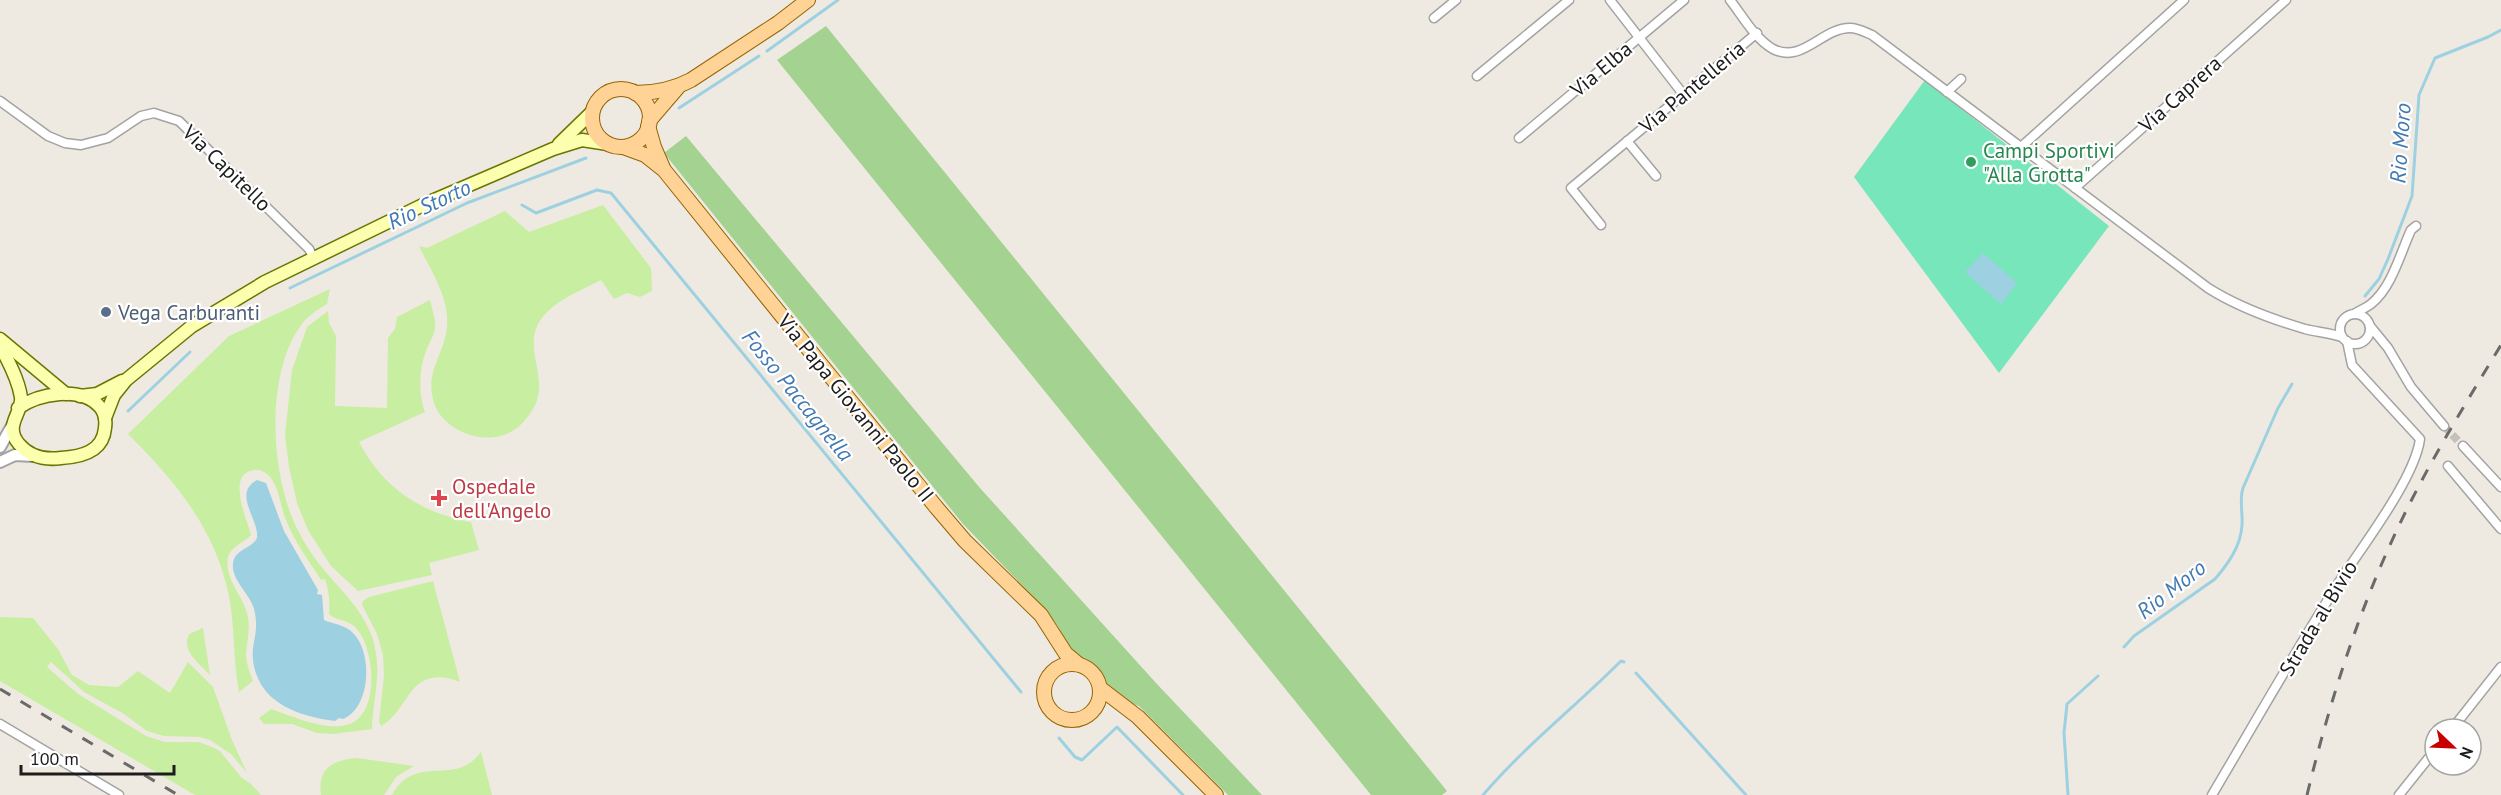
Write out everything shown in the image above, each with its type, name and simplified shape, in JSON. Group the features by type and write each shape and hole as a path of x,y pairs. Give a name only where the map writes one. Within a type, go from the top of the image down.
{"main road":[{"path":"18,408 42,396 98,394 126,380 200,321 265,282 425,204 553,149 582,140 623,147 639,141 649,124 679,86 778,23 808,0"},
{"path":"553,149 592,112 597,101 609,92 622,89 635,93 679,86"},
{"path":"635,93 646,105 649,124"},
{"path":"592,112 592,122 596,133 608,144"},
{"name":"Via Papa Giovanni Paolo II","path":"649,124 654,147 664,170"},
{"name":"Via Papa Giovanni Paolo II","path":"623,147 645,155 664,170 936,507 965,541 1041,615 1066,654 1078,664"},
{"path":"0,339 66,394"},
{"path":"0,346 11,366 21,399 13,423 13,434 18,443 33,456 55,459 84,455 101,442 105,418 114,395 126,380"},
{"path":"80,396 100,407 105,418"},
{"path":"1056,639 1058,653 1052,673 1046,683 1045,693 1052,711 1063,718 1073,720 1109,708 1123,710 1138,717"},
{"path":"1052,673 1065,665 1078,664 1094,674 1100,688 1099,699 1092,712"},
{"path":"1100,688 1138,717 1216,795"}],"street":[{"path":"1434,18 1456,0"},
{"path":"1477,76 1569,0"},
{"path":"1610,0 1683,93"},
{"name":"Via Elba","path":"1519,138 1684,0"},
{"path":"1730,0 1773,49 1791,53 1841,29 1856,29 1872,35 2177,266 2224,299 2263,316 2306,329 2322,331 2361,343 2383,342"},
{"path":"2021,147 2184,0"},
{"name":"Via Caprera","path":"2075,188 2286,0"},
{"name":"Via Pantelleria","path":"1601,225 1571,188 1757,33"},
{"path":"1947,92 1961,79"},
{"name":"Via Capitello","path":"0,101 48,136 65,143 81,145 108,138 141,116 154,114 179,121 309,249 313,257"},
{"name":"Via Pantelleria","path":"1627,141 1656,176"},
{"path":"2322,331 2341,323 2346,317 2371,304 2391,275 2411,230 2416,226"},
{"path":"2357,370 2355,354 2370,334 2371,304"},
{"path":"2354,314 2369,322 2406,380 2444,426"},
{"path":"2341,323 2350,361 2357,370"},
{"name":"Strada al Bivio","path":"2212,795 2338,584 2409,473 2419,450 2421,439 2357,370"},
{"path":"0,447 13,423"},
{"path":"2463,446 2501,487"},
{"path":"0,462 15,455 33,456"},
{"path":"2448,466 2501,529"},
{"path":"2461,717 2501,667"},
{"path":"0,724 119,795"},
{"path":"2399,795 2423,765"}],"green space":[{"path":"826,26 1447,791 1442,795 1371,795 777,60"},
{"path":"1925,80 2109,226 1999,373 1854,177"},
{"path":"686,136 980,488 1156,683 1262,795 1228,795 1139,706 1123,700 1105,685 1095,669 1079,661 1068,649 1058,626 1043,607 963,524 664,153"},
{"path":"603,205 651,268 652,291 640,297 627,293 614,299 601,280 558,303 543,316 534,335 539,392 536,403 525,420 509,433 493,437 470,435 452,426 440,415 435,406 431,384 445,338 446,306 439,285 419,246 427,248 505,211 529,232"},
{"path":"330,289 327,304 302,324 290,345 281,370 276,428 277,458 290,512 302,537 321,567 360,613 375,647 377,682 372,729 333,734 317,733 292,724 264,724 259,718 271,709 319,724 347,725 358,719 365,709 370,696 371,681 367,650 362,638 353,625 329,614 329,596 325,579 321,580 293,536 278,492 270,477 256,470 245,473 241,480 240,499 251,535 232,550 228,557 229,572 245,606 249,624 246,658 253,681 239,692 229,596 223,571 214,549 191,507 177,488 128,434 229,336"},
{"path":"430,300 435,325 421,373 420,389 425,412 359,442 380,473 405,496 436,512 471,522 479,550 429,563 432,575 358,591 331,566 308,530 297,503 285,435 292,370 307,327 328,311 329,323 336,336 335,406 387,408 388,338 395,329 397,317"},
{"path":"433,581 460,682 430,678 420,683 391,719 381,726 379,722 384,676 383,655 377,634 362,605 363,601 369,597"},
{"path":"0,617 33,618 58,649 72,675 89,685 118,687 138,671 170,693 188,662 213,687 232,740 247,773 231,754 210,740 200,737 164,736 147,731 124,714 84,692 51,662 47,667 78,694 146,736 165,742 199,742 220,751 241,777 261,795 195,795 0,681"},
{"path":"203,628 210,675 192,656 187,646 189,634"},
{"path":"481,752 492,795 392,795 402,782 412,775 460,768 471,762"},
{"path":"357,758 414,766 396,777 384,795 321,795 322,778 328,767 334,763"}],"water":[{"path":"1983,253 2017,283 2001,304 1965,272"},
{"path":"257,480 266,483 284,531 318,590 317,594 322,595 324,620 350,630 364,653 366,679 364,692 352,713 343,719 339,718 335,721 321,719 282,705 271,697 256,675 253,654 256,617 252,603 235,576 233,564 236,555 255,542 257,538 257,530 248,507 247,492"}],"waterway":[{"name":"Rio Storto","path":"767,51 838,0"},
{"name":"Rio Moro","path":"2365,296 2379,279 2412,196 2419,95 2435,58 2501,30"},
{"name":"Rio Storto","path":"679,108 759,56"},
{"name":"Rio Storto","path":"290,288 467,203 586,158"},
{"name":"Fosso Paccagnella","path":"522,205 536,213 597,190 611,193 1021,692"},
{"name":"Rio Storto","path":"128,411 190,352"},
{"name":"Rio Moro","path":"2124,647 2134,636 2215,579 2229,561 2241,533 2243,488 2278,408 2292,384"},
{"name":"Fosso Paccagnella","path":"1483,795 1533,743 1621,661 1624,662"},
{"name":"Fosso Paccagnella","path":"1636,673 1746,795"},
{"name":"Rio Moro","path":"2068,795 2064,733 2067,704 2098,676"},
{"name":"Fosso Paccagnella","path":"1059,738 1075,757 1082,760 1117,727 1183,795"}],"tunnel":[{"path":"2444,426 2463,446"}],"railway":[{"path":"2307,795 2326,721 2349,648 2391,542 2453,425 2501,345"},
{"path":"0,689 178,795"}],"place":[{"name":"Campi Sportivi \"Alla Grotta\"","path":"1971,162"},
{"name":"Vega Carburanti","path":"106,312"},
{"name":"Ospedale dell'Angelo","path":"439,498"}]}
